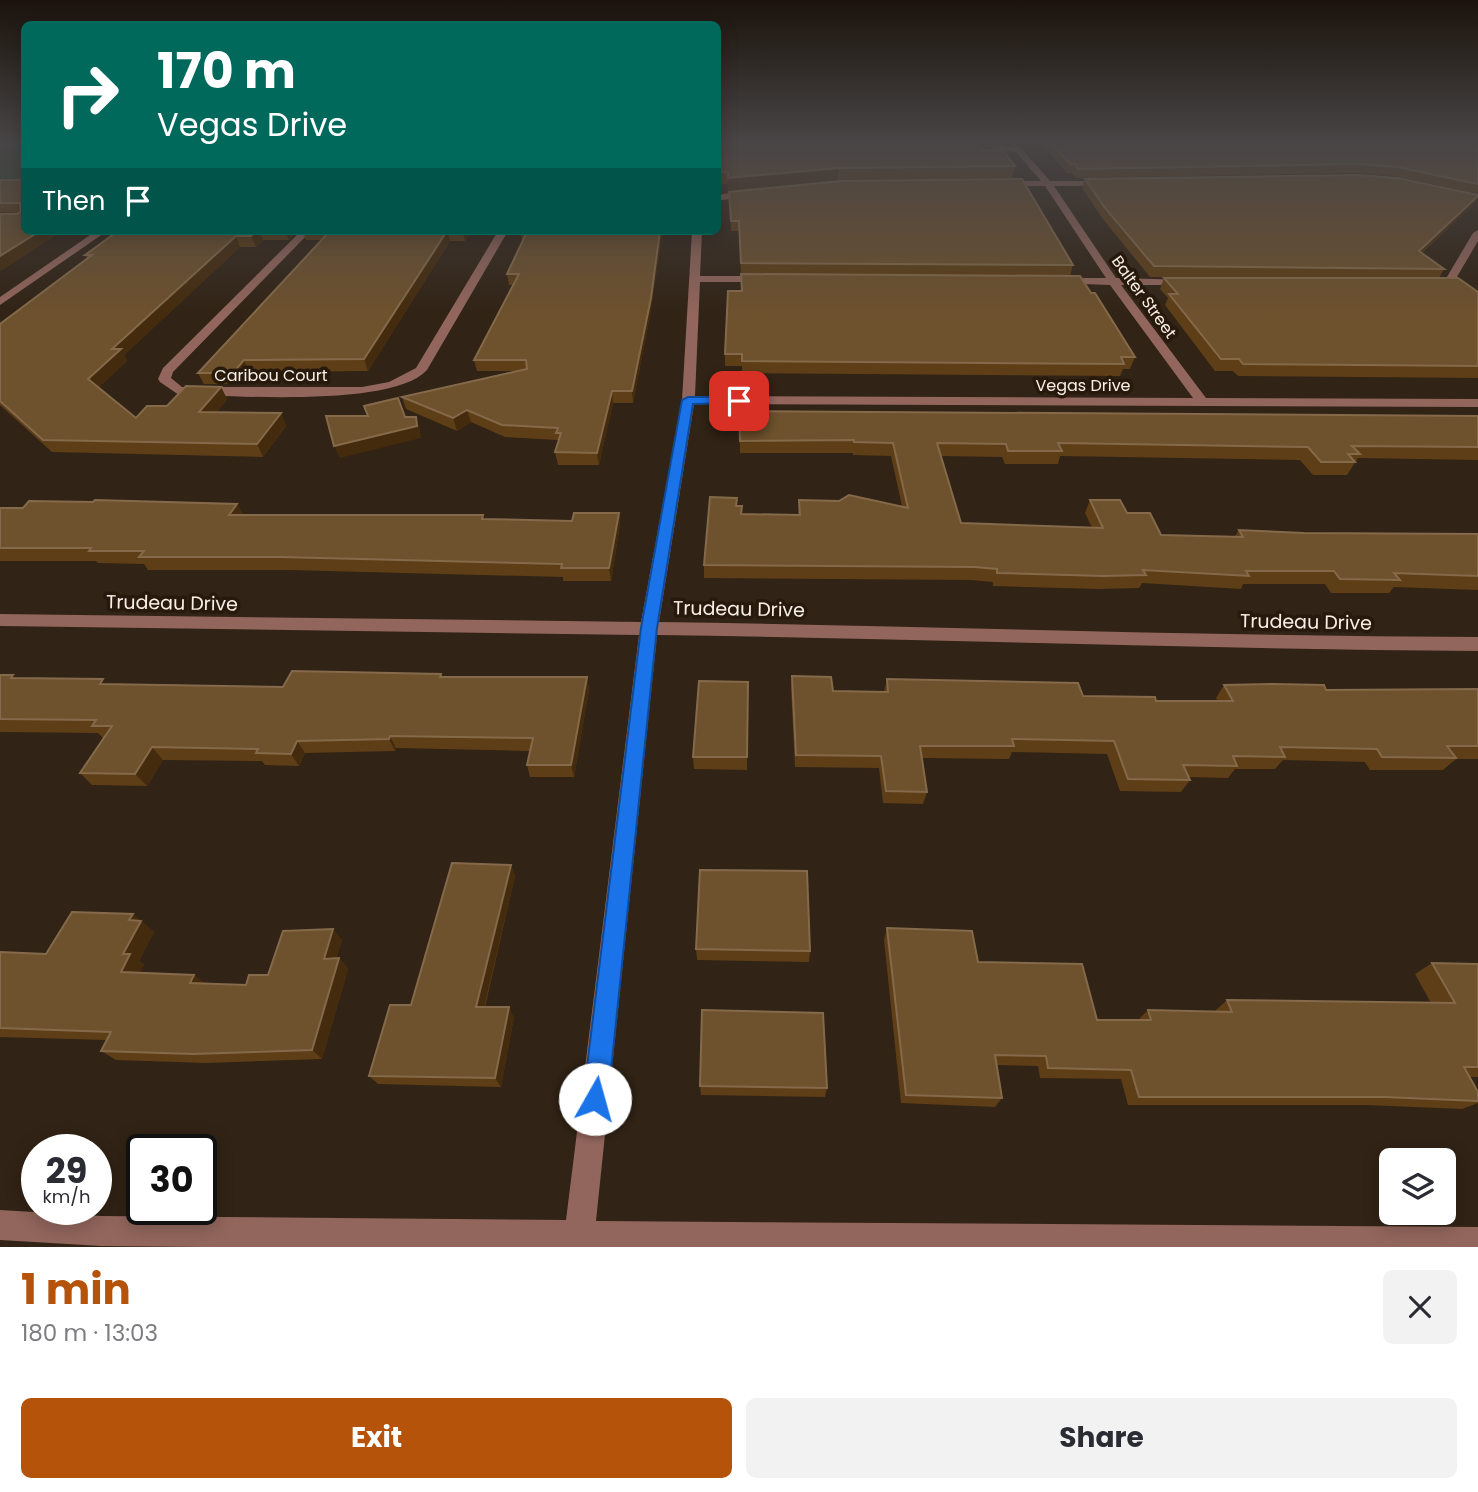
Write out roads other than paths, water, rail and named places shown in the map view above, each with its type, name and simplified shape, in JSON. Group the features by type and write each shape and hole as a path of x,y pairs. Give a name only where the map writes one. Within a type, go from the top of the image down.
{"street":[{"name":"Balter Street","path":"1058,199 1113,281 1203,403"},
{"path":"1419,284 1447,285 1478,233"},
{"path":"0,302 96,235"},
{"name":"Caribou Court","path":"302,235 167,371 164,379 171,387 179,391 362,391 386,388 406,381 421,370 501,235"},
{"path":"579,1241 649,628 688,400 697,235"},
{"path":"696,279 778,279"},
{"path":"1043,281 1196,282"},
{"name":"Vegas Drive","path":"688,400 1478,403"},
{"name":"Trudeau Drive","path":"0,620 917,632 1270,643 1478,644"},
{"path":"0,1224 101,1231 579,1241 1478,1242"}]}
